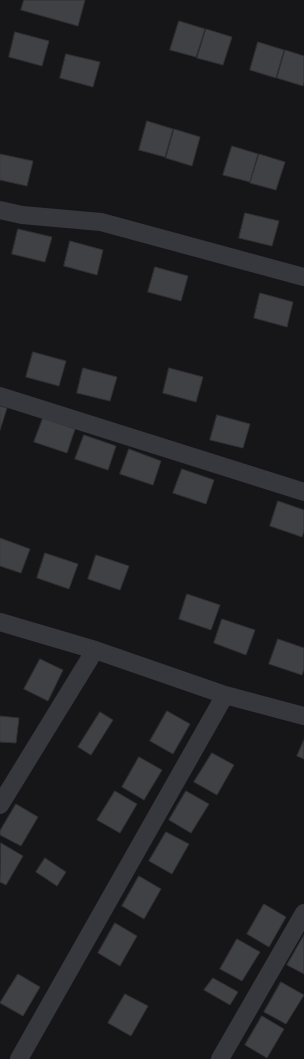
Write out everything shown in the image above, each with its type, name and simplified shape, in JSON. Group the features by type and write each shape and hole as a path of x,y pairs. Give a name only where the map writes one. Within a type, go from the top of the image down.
{"street":[{"path":"0,210 22,215 101,222 304,277"},
{"path":"0,396 304,492"},
{"path":"0,622 95,650 225,695 304,716"},
{"path":"0,805 95,650"},
{"path":"19,1059 225,695"},
{"path":"220,1059 304,913"}],"building":[{"path":"24,0 85,0 78,26 21,10"},
{"path":"179,21 205,29 196,57 170,50"},
{"path":"206,29 232,37 223,65 197,58"},
{"path":"15,32 49,41 42,66 9,57"},
{"path":"258,42 284,50 276,78 250,70"},
{"path":"285,50 304,56 303,86 277,78"},
{"path":"66,54 100,62 93,87 60,78"},
{"path":"147,121 173,129 165,157 139,150"},
{"path":"174,129 200,137 192,166 166,158"},
{"path":"232,146 258,154 250,182 223,175"},
{"path":"0,154 33,161 27,186 0,180"},
{"path":"259,154 285,162 276,190 250,183"},
{"path":"245,213 279,221 272,246 239,238"},
{"path":"18,229 52,237 45,262 12,254"},
{"path":"70,241 103,250 97,275 64,266"},
{"path":"155,267 188,276 181,301 148,292"},
{"path":"260,293 293,302 287,327 254,318"},
{"path":"33,352 66,361 59,386 26,377"},
{"path":"83,368 117,377 110,401 77,393"},
{"path":"169,368 203,377 196,402 163,393"},
{"path":"0,406 7,408 0,430"},
{"path":"217,415 250,424 243,448 210,440"},
{"path":"43,418 75,429 67,453 34,442"},
{"path":"84,435 116,446 108,470 75,459"},
{"path":"129,449 161,461 153,485 120,474"},
{"path":"182,469 214,480 206,504 173,493"},
{"path":"278,501 304,510 304,531 302,537 270,526"},
{"path":"0,538 30,549 21,573 0,566"},
{"path":"45,553 78,564 69,589 37,578"},
{"path":"96,555 129,566 120,590 88,579"},
{"path":"187,594 220,605 211,630 179,619"},
{"path":"222,619 255,630 246,655 214,643"},
{"path":"278,639 304,648 304,669 302,675 269,664"},
{"path":"40,659 63,670 48,701 24,689"},
{"path":"167,711 190,724 173,754 150,741"},
{"path":"100,712 113,720 91,755 78,747"},
{"path":"0,716 19,718 16,743 0,742"},
{"path":"304,740 304,759 297,756"},
{"path":"212,753 234,765 217,795 194,782"},
{"path":"139,757 162,770 144,800 122,787"},
{"path":"115,791 137,804 120,833 97,820"},
{"path":"186,791 209,804 191,833 169,820"},
{"path":"16,804 38,817 21,846 0,835 0,831"},
{"path":"166,832 189,844 172,874 149,861"},
{"path":"1,843 23,856 6,885 0,882"},
{"path":"45,858 66,872 57,886 36,872"},
{"path":"139,876 161,889 144,919 122,906"},
{"path":"264,904 286,917 269,947 247,934"},
{"path":"115,923 137,936 120,966 98,953"},
{"path":"304,935 304,974 287,965"},
{"path":"237,939 260,952 242,981 220,969"},
{"path":"18,974 40,987 23,1016 0,1003"},
{"path":"213,978 238,992 230,1005 204,990"},
{"path":"281,982 304,995 286,1024 264,1012"},
{"path":"125,994 148,1006 131,1036 108,1023"},
{"path":"262,1016 284,1029 267,1058 245,1045"}]}
